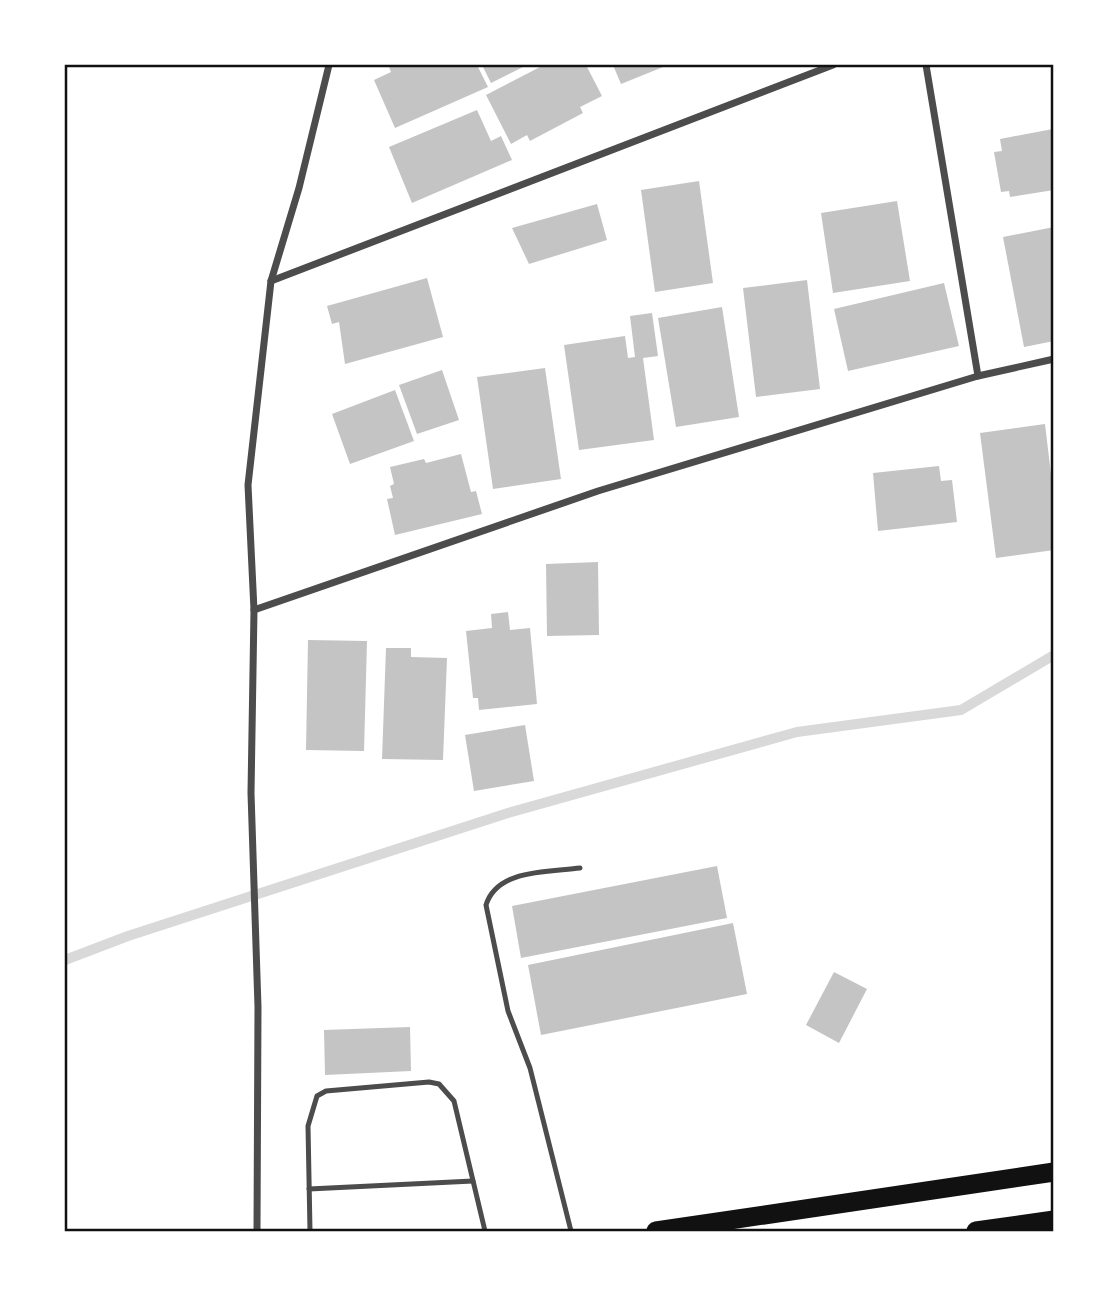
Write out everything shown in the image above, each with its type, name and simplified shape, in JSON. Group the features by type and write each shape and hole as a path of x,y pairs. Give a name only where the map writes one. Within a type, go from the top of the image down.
{"highway":[{"path":"656,1231 1054,1172"},
{"path":"976,1231 1054,1220"}],"street":[{"path":"257,1231 258,1007 251,793 254,610 248,485 271,281 299,188 329,65"},
{"path":"271,281 833,65"},
{"path":"926,65 978,376"},
{"path":"254,610 598,491 978,376 1054,359"}],"lane":[{"path":"571,1231 530,1068 508,1011 486,905 490,892 502,882 580,868"},
{"path":"310,1231 308,1126 311,1105 317,1096 326,1091 429,1082 439,1084 454,1101 485,1231"},
{"path":"309,1189 473,1181"}],"building":[{"path":"477,65 488,87 395,128 374,80 391,72 389,67"},
{"path":"482,65 527,65 491,83"},
{"path":"544,65 586,65 602,96 580,107 583,113 530,141 527,135 511,144 486,95"},
{"path":"613,65 668,65 621,84"},
{"path":"477,110 491,141 501,136 512,160 412,203 389,147"},
{"path":"1053,129 1054,190 1010,197 1009,191 1001,192 994,152 1002,151 1000,139"},
{"path":"699,181 713,283 655,292 641,190"},
{"path":"897,201 910,281 833,293 821,213"},
{"path":"597,204 607,240 529,264 512,228"},
{"path":"1054,227 1054,341 1024,347 1003,237"},
{"path":"427,278 443,337 345,364 339,322 332,324 327,306"},
{"path":"807,280 820,389 756,397 743,288"},
{"path":"944,283 959,346 848,371 834,309"},
{"path":"722,307 739,417 676,427 658,318"},
{"path":"652,313 658,356 643,358 654,440 579,450 564,345 625,336 628,358 635,357 630,316"},
{"path":"545,368 561,479 493,489 477,377"},
{"path":"442,370 459,420 417,434 399,385"},
{"path":"395,390 414,441 350,464 332,414"},
{"path":"1045,424 1054,500 1054,550 996,558 980,433"},
{"path":"461,454 471,492 476,491 482,514 395,535 387,499 393,498 390,486 394,484 390,467 424,459 426,463"},
{"path":"939,466 941,481 952,480 957,522 878,531 873,473"},
{"path":"598,562 599,635 547,636 546,564"},
{"path":"508,612 510,630 530,628 537,704 479,710 478,698 473,698 466,631 492,628 491,614"},
{"path":"308,640 367,641 364,751 306,750"},
{"path":"386,648 411,648 411,657 447,658 443,760 382,759"},
{"path":"525,725 534,781 474,791 465,735"},
{"path":"717,866 727,918 521,958 512,906"},
{"path":"733,923 747,994 541,1035 528,965"},
{"path":"834,972 867,989 839,1043 806,1025"},
{"path":"410,1027 411,1071 325,1075 324,1030"}],"waterway":[{"path":"65,960 128,936 508,813 797,732 961,710 1054,655"}]}
